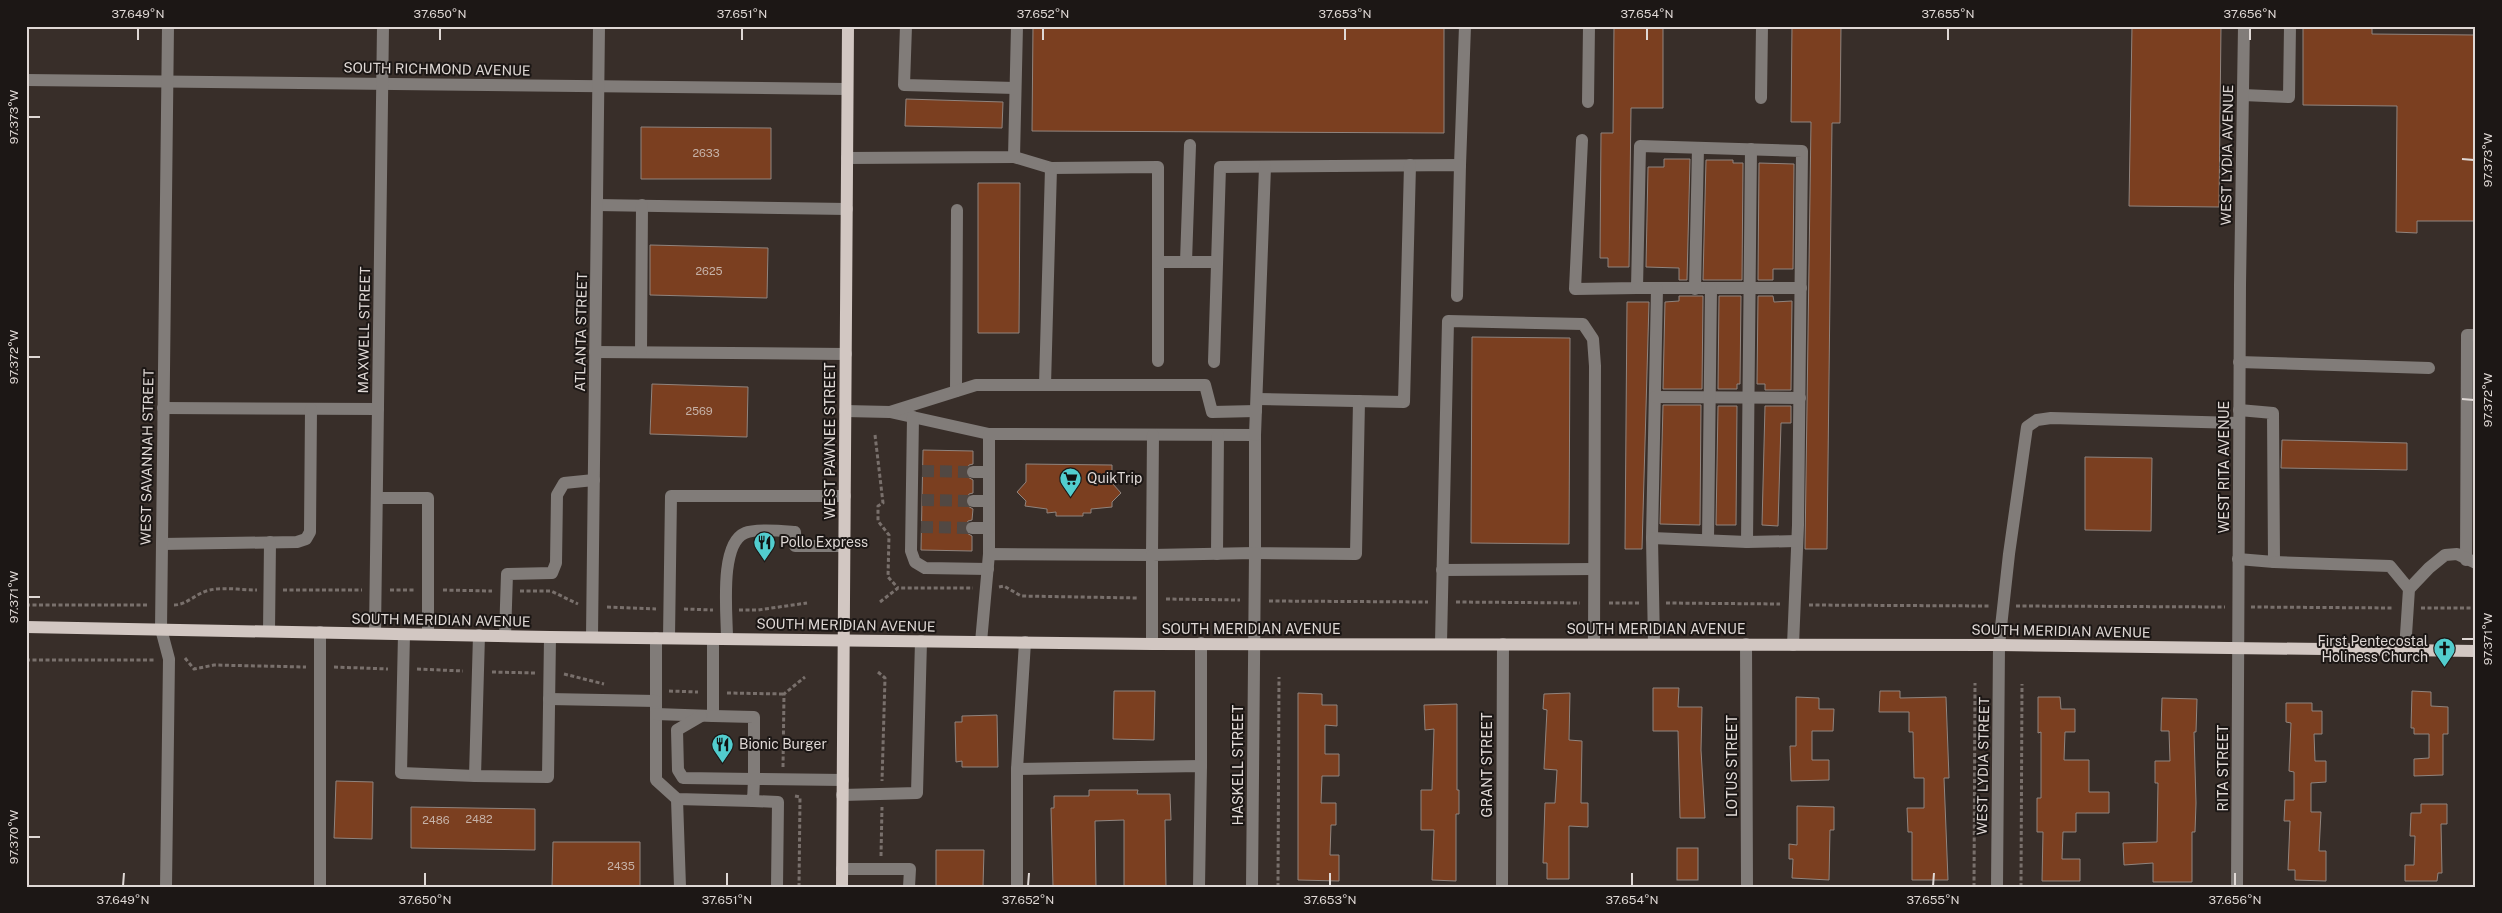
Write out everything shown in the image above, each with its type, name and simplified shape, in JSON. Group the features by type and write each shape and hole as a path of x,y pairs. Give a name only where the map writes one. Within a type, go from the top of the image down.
{"main road":[{"name":"WEST PAWNEE STREET","path":"842,887 848,26"},
{"name":"SOUTH MERIDIAN AVENUE","path":"26,627 592,638 1152,644 1999,645 2476,651"}],"street":[{"name":"WEST SAVANNAH STREET","path":"166,887 169,659 161,629 168,26"},
{"name":"MAXWELL STREET","path":"375,634 383,26"},
{"name":"ATLANTA STREET","path":"592,638 599,26"},
{"path":"906,26 904,85 1015,88"},
{"path":"1014,157 1017,26"},
{"path":"1457,296 1465,26"},
{"path":"1588,102 1589,26"},
{"path":"1761,98 1762,26"},
{"name":"WEST LYDIA AVENUE","path":"2240,285 2244,26"},
{"path":"2243,96 2289,97 2290,26"},
{"name":"SOUTH RICHMOND AVENUE","path":"26,80 848,89"},
{"path":"1582,140 1575,289 1801,288"},
{"path":"1186,262 1190,145"},
{"path":"1637,288 1640,146 1802,151 1800,398 1793,644"},
{"path":"1695,289 1698,148"},
{"path":"1747,542 1750,149"},
{"path":"847,158 1014,157 1051,168 1158,167 1158,362"},
{"path":"890,412 976,385 1205,385 1212,412 1257,405 1359,401 1404,402 1410,165"},
{"path":"1214,362 1220,167 1460,165"},
{"name":"HASKELL STREET","path":"1252,887 1255,435 1264,167"},
{"path":"1045,385 1051,168"},
{"path":"598,205 847,208"},
{"path":"641,352 642,205"},
{"path":"956,391 957,210"},
{"path":"1158,262 1217,262"},
{"name":"WEST RITA AVENUE","path":"2238,648 2240,285"},
{"path":"1708,540 1711,288"},
{"path":"1654,644 1652,538 1657,289"},
{"path":"1440,643 1448,321 1583,324 1593,339 1594,644"},
{"path":"2405,650 2409,589 2429,568 2445,555 2457,554 2471,561 2467,335 2476,335"},
{"path":"596,352 846,354"},
{"path":"2240,362 2430,368"},
{"path":"1655,397 1800,398"},
{"path":"989,554 1356,554 1359,401"},
{"path":"163,408 378,408"},
{"path":"162,544 297,542 306,540 310,532 311,409"},
{"path":"846,411 890,412 989,434 1255,435"},
{"path":"2239,416 2273,413 2274,562"},
{"name":"WEST LYDIA STREET","path":"1997,887 1999,645 2023,442 2027,427 2037,420 2051,418 2239,416"},
{"path":"913,417 917,500 916,527 911,551 915,562 925,568 988,569"},
{"path":"981,642 989,554 989,434"},
{"path":"1152,644 1153,435"},
{"path":"1217,554 1218,435"},
{"path":"973,472 989,472"},
{"path":"505,636 507,574 552,573 556,563 557,495 564,483 594,480"},
{"path":"778,887 778,802 677,799 656,780 656,700 663,638 671,496 845,496"},
{"path":"378,498 428,498 428,634"},
{"path":"973,501 989,501"},
{"path":"972,528 989,528"},
{"path":"727,639 727,572 734,543 744,533 795,532 795,546 845,546"},
{"path":"1652,538 1797,542"},
{"path":"269,631 270,542"},
{"path":"2238,559 2390,566 2409,589"},
{"path":"1442,570 1594,569"},
{"path":"320,632 320,887"},
{"path":"404,634 401,773 475,776 548,777 550,637"},
{"path":"475,776 479,635"},
{"path":"707,716 713,639"},
{"path":"842,795 917,793 921,641"},
{"path":"1017,887 1017,769 1026,642"},
{"path":"1200,887 1201,643"},
{"name":"GRANT STREET","path":"1502,887 1503,644"},
{"name":"LOTUS STREET","path":"1746,644 1747,887"},
{"name":"RITA STREET","path":"2237,887 2238,648"},
{"path":"549,699 656,700"},
{"path":"656,714 754,717 753,801"},
{"path":"707,716 677,730 678,770 683,778 843,780"},
{"path":"1017,769 1201,766"},
{"path":"677,799 680,887"},
{"path":"842,868 910,868 910,887"}],"path":[{"path":"875,435 883,503 878,506 878,521 889,536 888,577 898,588"},
{"path":"880,602 898,588 986,588 1004,586 1021,596 1152,599 2476,608"},
{"path":"1278,677 1278,887"},
{"path":"1974,887 1975,684"},
{"path":"2021,887 2022,684"}],"building":[{"path":"1033,26 1444,26 1444,133 1032,131"},
{"path":"1614,26 1663,26 1663,108 1631,108 1629,267 1608,267 1608,258 1600,258 1601,133 1613,133"},
{"path":"1792,26 1841,26 1840,123 1832,123 1827,549 1805,549 1811,122 1791,122"},
{"path":"2132,26 2221,26 2219,207 2129,206"},
{"path":"2303,26 2372,26 2372,34 2476,35 2476,221 2417,221 2417,233 2396,232 2397,106 2303,105"},
{"path":"906,99 1003,102 1002,128 905,126"},
{"path":"641,127 771,128 771,179 641,179"},
{"path":"1664,159 1690,159 1687,280 1679,280 1679,268 1646,267 1648,167 1664,167"},
{"path":"1706,160 1733,160 1733,163 1743,163 1742,280 1703,280"},
{"path":"1759,163 1794,164 1793,269 1773,269 1773,280 1758,280"},
{"path":"978,183 1020,183 1019,333 978,333"},
{"path":"650,245 768,248 767,298 650,295"},
{"path":"1679,296 1703,296 1702,389 1663,389 1665,302 1679,301"},
{"path":"1719,296 1741,296 1740,384 1737,384 1737,389 1718,389"},
{"path":"1758,296 1773,296 1774,302 1792,301 1791,390 1765,390 1765,384 1757,384"},
{"path":"1627,302 1649,302 1642,549 1625,549"},
{"path":"1472,337 1570,338 1569,544 1471,543"},
{"path":"652,384 748,387 747,437 650,434"},
{"path":"1663,405 1701,405 1700,525 1660,524"},
{"path":"1718,406 1737,406 1736,525 1716,525"},
{"path":"1765,406 1791,406 1791,423 1781,423 1778,526 1762,525"},
{"path":"2282,440 2407,443 2407,470 2281,468"},
{"path":"923,450 973,451 973,464 969,465 965,472 966,476 973,480 973,493 969,494 965,501 966,505 973,509 972,520 968,521 964,528 965,532 972,536 972,551 921,550"},
{"path":"2085,457 2152,458 2151,531 2085,530"},
{"path":"1026,464 1112,465 1112,483 1121,493 1112,502 1112,507 1091,509 1091,513 1083,513 1083,516 1056,516 1056,512 1047,513 1047,509 1025,506 1026,501 1017,492 1026,482"},
{"path":"1653,688 1679,688 1678,707 1702,707 1701,750 1705,818 1680,818 1678,731 1653,731"},
{"path":"1114,691 1155,691 1154,740 1113,739"},
{"path":"1880,691 1900,691 1900,698 1946,697 1949,778 1944,778 1948,880 1912,880 1912,832 1908,832 1907,808 1924,808 1924,778 1914,778 1913,732 1909,732 1909,712 1879,712"},
{"path":"2412,691 2431,692 2431,706 2448,707 2448,734 2443,734 2443,775 2414,776 2414,759 2429,758 2429,734 2414,734 2414,728 2411,728"},
{"path":"1298,693 1322,694 1322,705 1337,705 1337,726 1325,725 1325,754 1339,754 1339,776 1322,776 1321,803 1336,803 1336,825 1331,825 1330,855 1339,855 1339,881 1298,880"},
{"path":"1570,693 1569,740 1582,741 1581,803 1588,803 1588,827 1569,826 1569,879 1547,879 1547,863 1543,863 1545,803 1555,803 1557,770 1544,769 1547,710 1543,709 1544,694"},
{"path":"1796,697 1819,698 1819,709 1834,709 1833,731 1812,731 1812,760 1829,760 1829,780 1791,781 1790,746 1796,746"},
{"path":"2038,697 2060,697 2061,709 2075,709 2075,732 2065,732 2064,760 2089,760 2089,792 2109,792 2109,813 2076,813 2076,832 2063,832 2062,859 2080,859 2080,881 2042,881 2043,832 2037,832 2037,798 2041,798 2041,732 2038,733"},
{"path":"2162,698 2197,699 2196,732 2194,732 2196,803 2195,832 2192,832 2192,882 2153,882 2153,863 2124,865 2123,843 2157,842 2158,783 2155,783 2155,761 2170,761 2169,731 2161,731"},
{"path":"2286,703 2312,703 2312,711 2322,711 2322,734 2314,734 2315,761 2326,761 2326,782 2311,783 2311,812 2321,812 2319,851 2326,851 2326,881 2295,880 2295,870 2288,870 2290,821 2284,821 2285,800 2294,800 2294,772 2289,771 2291,723 2286,722"},
{"path":"1457,704 1457,790 1459,790 1459,814 1456,814 1456,881 1432,880 1434,830 1421,830 1421,790 1432,790 1434,729 1425,730 1424,705"},
{"path":"997,715 998,767 962,767 962,761 956,762 955,722 962,722 962,716"},
{"path":"336,781 373,782 372,839 334,838"},
{"path":"1089,790 1138,790 1137,794 1170,794 1171,820 1165,820 1166,887 1124,887 1124,820 1095,821 1096,887 1053,887 1051,808 1054,808 1054,796 1089,796"},
{"path":"2421,804 2447,804 2447,824 2441,824 2442,873 2438,873 2437,881 2405,881 2405,865 2414,865 2415,836 2410,836 2411,813 2421,813"},
{"path":"1797,806 1834,807 1834,830 1830,830 1829,880 1792,878 1793,859 1789,859 1789,844 1797,845"},
{"path":"411,807 535,809 535,850 411,848"},
{"path":"553,842 640,842 640,887 552,887"},
{"path":"1677,848 1698,848 1698,880 1677,880"},
{"path":"936,850 984,850 983,887 936,887"}],"tunnel":[{"path":"922,471 973,472"},
{"path":"922,500 973,501"},
{"path":"921,527 972,528"}],"place":[{"name":"QuikTrip","path":"1071,497"},
{"name":"Pollo Express","path":"764,561"},
{"name":"First Pentecostal Holiness Church","path":"2444,668"},
{"name":"Bionic Burger","path":"723,763"}]}
